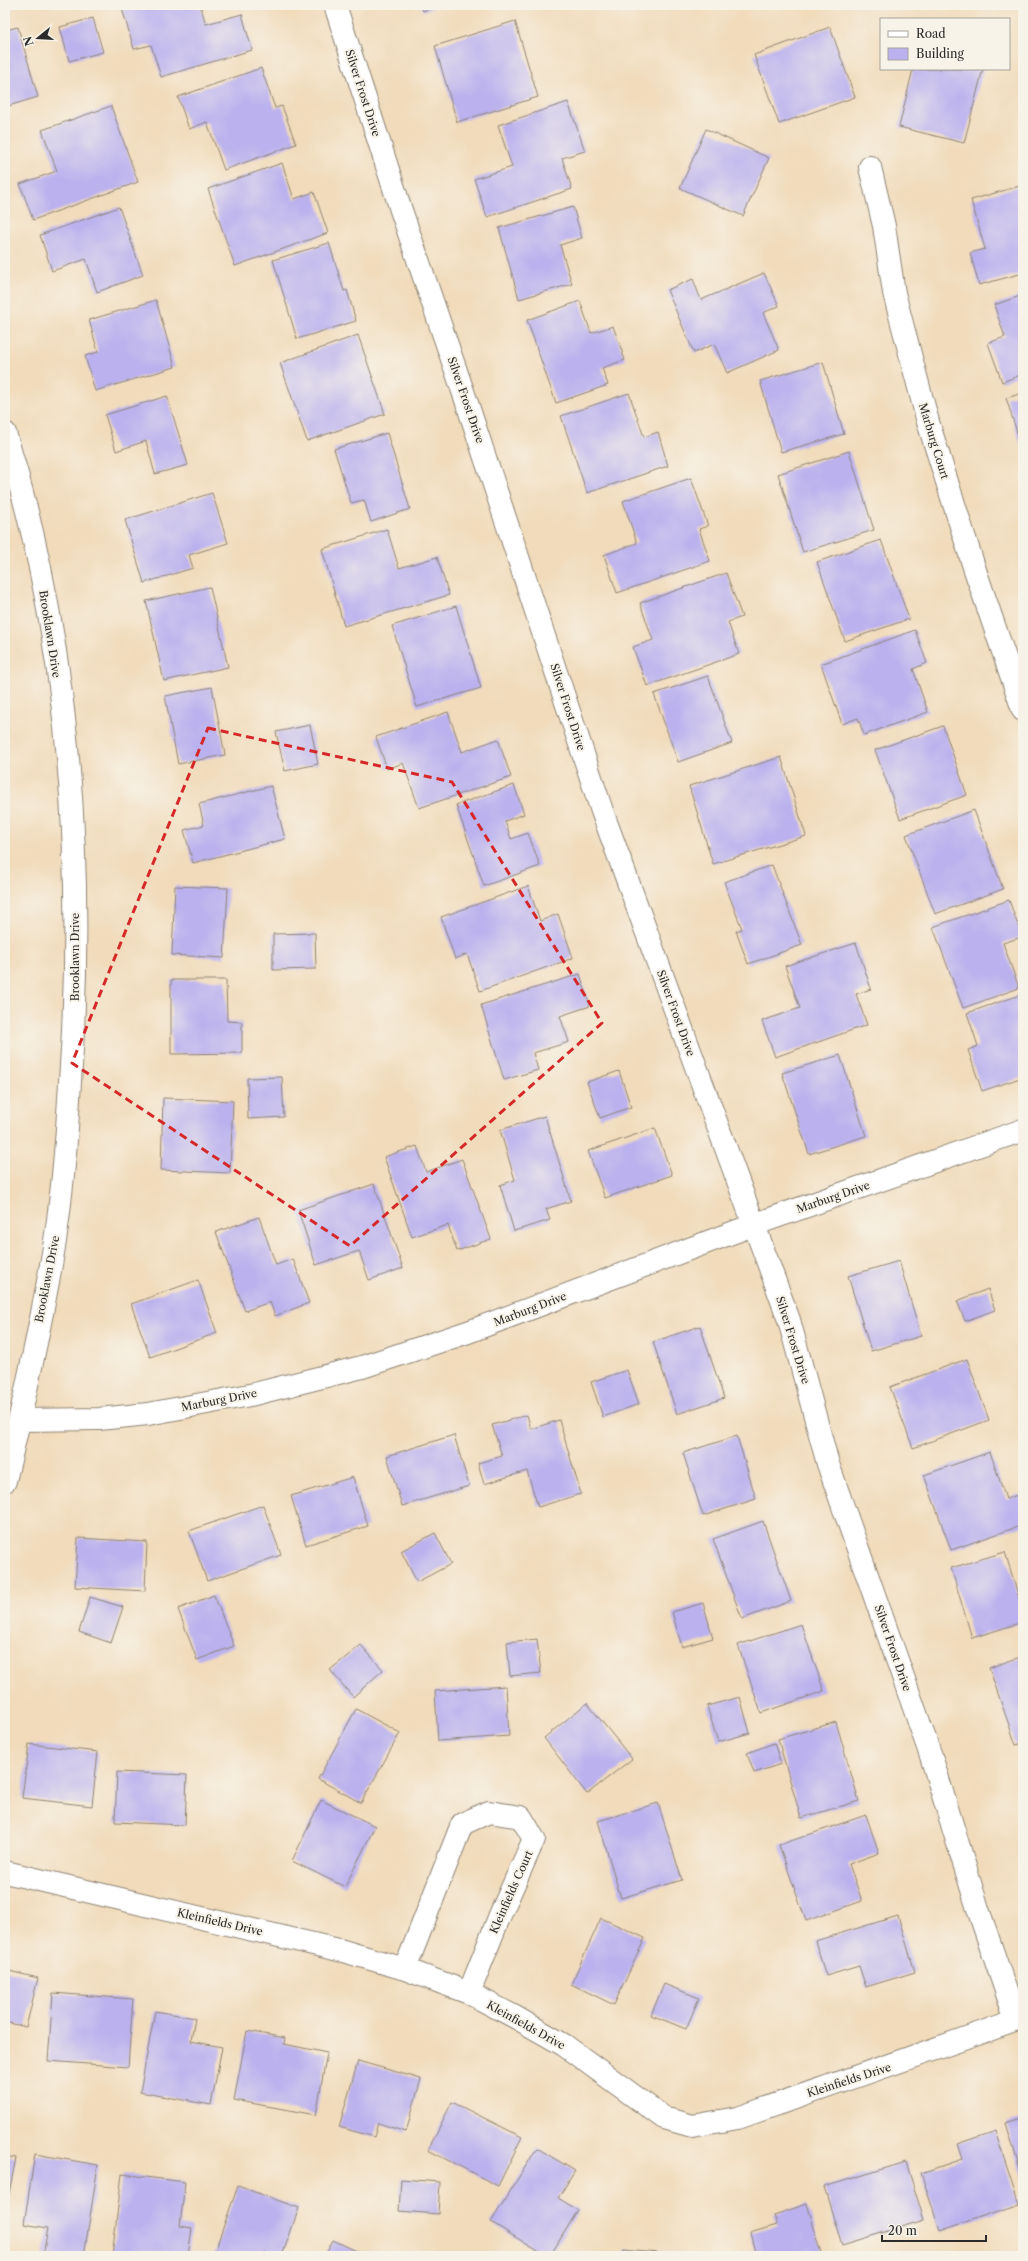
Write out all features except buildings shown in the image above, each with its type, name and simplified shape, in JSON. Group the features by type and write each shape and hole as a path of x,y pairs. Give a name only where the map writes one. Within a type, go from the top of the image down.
{"street":[{"name":"Silver Frost Drive","path":"335,5 401,210 466,400 602,811 753,1225 790,1320 828,1464 931,1756 978,1909 1020,2019"},
{"name":"Marburg Court","path":"870,167 884,226 894,293 928,422 974,567 1023,710"},
{"name":"Brooklawn Drive","path":"5,433 17,472 45,595 65,728 75,866 75,1010 66,1151 55,1241 20,1420 5,1481"},
{"name":"Marburg Drive","path":"20,1420 99,1419 148,1414 250,1395 362,1366 468,1332 753,1225 1023,1130"},
{"name":"Kleinfields Court","path":"405,1969 462,1824 488,1812 521,1817 534,1839 500,1915 469,1994"},
{"name":"Kleinfields Drive","path":"5,1872 343,1951 405,1969 469,1994 515,2016 564,2045 664,2118 692,2126 738,2118 894,2065 1020,2019"}],"highlighted area":[{"path":"208,728 452,782 602,1023 350,1246 72,1063"}]}
